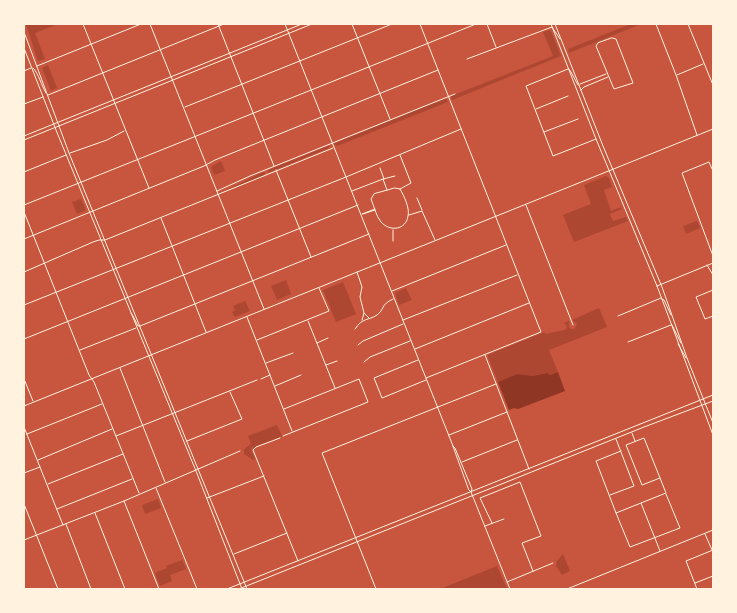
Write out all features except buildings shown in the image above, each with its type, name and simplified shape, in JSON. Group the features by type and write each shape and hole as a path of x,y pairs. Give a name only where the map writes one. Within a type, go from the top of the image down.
{"street":[{"path":"83,24 149,189"},
{"path":"37,66 141,24"},
{"path":"150,24 264,309"},
{"path":"48,95 218,25 224,24"},
{"path":"285,24 321,117 362,214 467,485 473,496 510,589"},
{"path":"24,136 302,24"},
{"path":"24,140 312,24"},
{"path":"352,24 390,119"},
{"path":"184,108 392,24"},
{"path":"418,359 374,378 382,398 541,332 420,24"},
{"path":"24,205 196,137 310,89 476,24"},
{"path":"487,24 496,47"},
{"path":"550,24 561,40"},
{"path":"558,24 555,24 578,85"},
{"path":"656,24 697,135"},
{"path":"688,24 713,85"},
{"path":"218,25 265,140 274,167"},
{"path":"467,59 552,26"},
{"path":"552,26 609,172 657,286 713,435"},
{"path":"24,32 69,153 247,589"},
{"path":"614,38 633,83 614,90 608,77 596,45 614,38"},
{"path":"24,48 136,328 207,498 242,588"},
{"path":"676,75 704,63"},
{"path":"32,68 36,71 42,86 48,95"},
{"path":"24,71 32,68"},
{"path":"568,69 571,70 581,91 661,284 687,358 713,423"},
{"path":"568,69 526,86 553,156 596,139"},
{"path":"24,239 438,70"},
{"path":"578,85 607,73"},
{"path":"581,91 584,86 608,77"},
{"path":"217,191 390,119 455,94"},
{"path":"535,109 568,96"},
{"path":"24,104 43,97"},
{"path":"544,133 578,120"},
{"path":"24,305 346,177 461,129"},
{"path":"24,406 713,129"},
{"path":"69,153 107,140 125,131"},
{"path":"24,272 334,148"},
{"path":"24,172 66,155"},
{"path":"400,155 411,182 400,189 395,188 374,194 372,198 378,217 388,228 399,228 408,218 400,189"},
{"path":"713,172 709,162 682,173 713,256"},
{"path":"380,168 387,190"},
{"path":"265,170 268,175"},
{"path":"276,170 311,257"},
{"path":"352,191 395,176"},
{"path":"418,198 422,211 436,241"},
{"path":"24,339 358,205"},
{"path":"526,205 573,325"},
{"path":"375,209 374,211 364,215 362,214 375,209"},
{"path":"408,215 422,211"},
{"path":"24,212 79,350 124,454 139,494"},
{"path":"161,218 206,332"},
{"path":"393,229 393,242"},
{"path":"140,326 369,234"},
{"path":"391,292 506,245"},
{"path":"657,286 713,263"},
{"path":"707,265 713,275"},
{"path":"357,272 362,287 360,297 364,313 362,321"},
{"path":"403,320 518,274"},
{"path":"257,341 329,311 319,287"},
{"path":"713,290 696,297 705,319 713,316"},
{"path":"661,298 664,300 672,317"},
{"path":"618,316 661,298"},
{"path":"355,329 362,321 378,314 384,304 394,299"},
{"path":"414,349 529,303"},
{"path":"130,313 138,326 140,326"},
{"path":"364,313 369,318"},
{"path":"247,316 293,432"},
{"path":"308,320 335,388"},
{"path":"358,345 363,340 404,324"},
{"path":"671,324 683,346"},
{"path":"628,342 671,324"},
{"path":"79,350 136,328"},
{"path":"317,343 328,338"},
{"path":"364,362 370,357 411,341"},
{"path":"678,343 681,346 685,357 687,358"},
{"path":"266,363 293,353"},
{"path":"485,355 529,469"},
{"path":"326,366 337,361"},
{"path":"120,367 166,483"},
{"path":"261,379 270,375"},
{"path":"274,386 302,375"},
{"path":"24,378 33,402"},
{"path":"283,436 368,402 359,378 284,409"},
{"path":"116,436 257,380"},
{"path":"376,589 322,453 437,406 496,384"},
{"path":"187,441 242,419 230,391"},
{"path":"228,589 713,395"},
{"path":"239,589 631,432 713,401"},
{"path":"27,435 103,404"},
{"path":"448,435 507,412"},
{"path":"24,427 63,524"},
{"path":"37,460 113,429"},
{"path":"631,432 635,442"},
{"path":"280,438 254,449 298,561"},
{"path":"621,451 596,461 630,548 680,528 666,493 660,478 644,438 626,445 642,485 660,478"},
{"path":"610,495 634,486 616,439"},
{"path":"461,462 518,440"},
{"path":"453,446 472,489 471,492"},
{"path":"24,540 124,501 196,471 213,461 240,451"},
{"path":"47,484 124,454"},
{"path":"24,473 40,467"},
{"path":"207,498 264,476"},
{"path":"57,509 134,479"},
{"path":"492,523 480,498 520,482 541,536 522,543 533,571"},
{"path":"156,487 197,589"},
{"path":"616,513 666,493"},
{"path":"124,501 159,589"},
{"path":"641,503 661,551"},
{"path":"24,504 58,589"},
{"path":"94,512 125,589"},
{"path":"485,526 504,518"},
{"path":"65,524 91,589"},
{"path":"218,527 222,526"},
{"path":"567,589 713,530"},
{"path":"234,554 287,533"},
{"path":"697,589 686,561 712,550 705,534"},
{"path":"507,582 553,563"},
{"path":"695,583 713,576"}],"shaded area":[{"path":"26,24 58,24 35,33 45,59 38,61"},
{"path":"631,24 641,24 569,53 568,49"},
{"path":"549,30 551,31 561,56 452,100 451,96 553,56 543,32"},
{"path":"48,65 57,88 51,91 42,68"},
{"path":"446,98 448,102 337,146 334,144 335,143"},
{"path":"330,146 329,148 268,172 268,170"},
{"path":"221,161 225,171 214,175 211,167"},
{"path":"263,172 265,173 264,175 221,193"},
{"path":"606,176 609,178 612,187 604,190 611,211 621,207 622,209 610,214 613,221 626,217 628,221 574,242 563,215 591,204 584,185"},
{"path":"81,199 86,210 77,214 72,202"},
{"path":"697,221 700,228 686,234 683,226"},
{"path":"286,280 291,294 277,300 271,286"},
{"path":"343,282 356,314 336,322 323,290"},
{"path":"406,288 412,300 399,305 395,293"},
{"path":"245,301 250,311 235,317 232,312 235,310 233,306"},
{"path":"599,308 607,327 549,350 558,372 550,375 545,373 533,376 517,374 498,382 488,355 544,332 546,334 564,330 567,326 563,323 569,321 569,327 574,329 577,324 572,320"},
{"path":"558,372 565,391 518,409 514,408 509,410 498,382 517,374 533,376 547,373 550,375"},
{"path":"277,425 282,436 253,448 252,446 251,450 255,459 253,460 244,454 244,449 251,444 248,436"},
{"path":"158,499 161,508 145,514 142,505"},
{"path":"563,554 570,571 562,575 556,566 557,561"},
{"path":"182,560 186,569 170,575 172,581 160,586 155,573 167,568 166,566"},
{"path":"497,566 507,589 440,589"}]}
